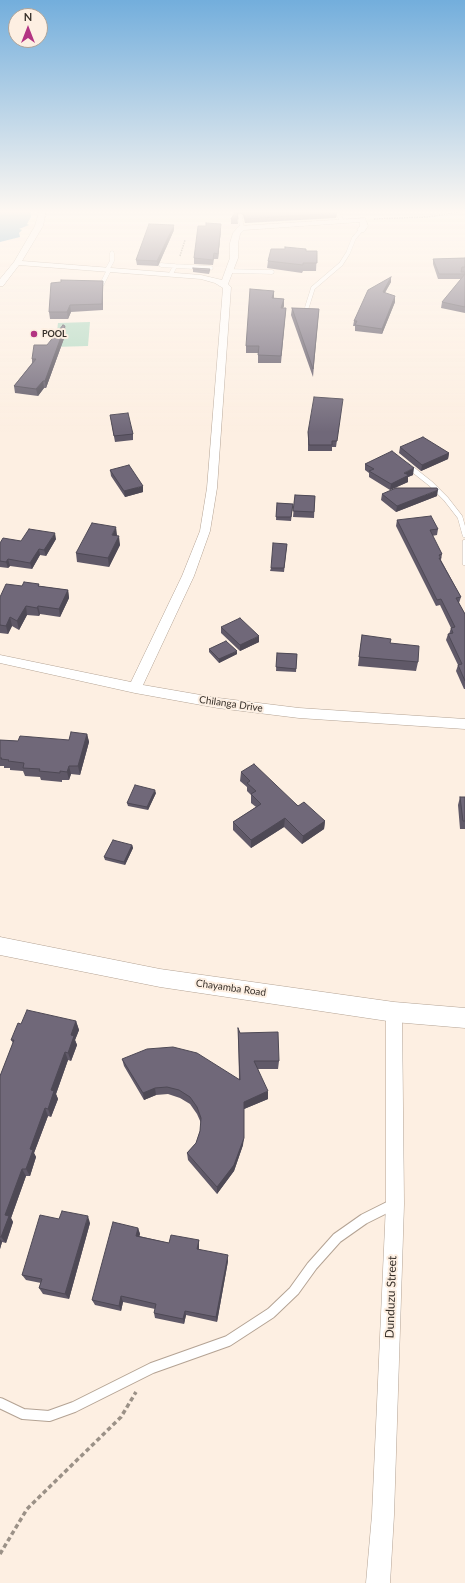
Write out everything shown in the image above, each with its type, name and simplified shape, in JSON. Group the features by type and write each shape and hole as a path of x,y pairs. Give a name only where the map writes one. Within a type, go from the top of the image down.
{"street":[{"path":"135,688 188,576 205,532 212,488 227,292 227,287 225,285"},
{"name":"Chilanga Drive","path":"0,659 135,688 218,703 299,712 465,724"},
{"name":"Chayamba Road","path":"0,946 160,978 394,1012 465,1018"},
{"name":"Dunduzu Street","path":"378,1583 383,1515 395,1204 394,1012"}],"lane":[{"path":"307,307 313,288 317,285"},
{"path":"404,462 431,484 446,500 460,517 465,535"},
{"path":"465,542 465,562"},
{"path":"0,1402 23,1414 48,1416 74,1407 152,1368 228,1341 271,1313 294,1291 312,1266 337,1238 364,1219 395,1204"}],"path":[{"path":"0,1554 27,1509 121,1417 152,1368"}],"green space":[{"path":"90,322 88,346 55,347 58,323"}],"building":[{"path":"51,285 103,285 102,304 70,305 67,312 49,312"},
{"path":"377,285 387,285 383,292 395,296 382,329 355,325 357,321 354,321 368,290"},
{"path":"456,285 465,285 465,307 442,302"},
{"path":"250,289 274,291 272,298 284,299 281,308 286,308 281,356 258,355 259,346 246,346"},
{"path":"292,308 319,309 313,369"},
{"path":"63,325 65,326 45,381 43,381 36,389 14,386 36,359 32,359 34,345 47,345"},
{"path":"314,397 343,399 337,441 332,441 332,445 309,445 308,432"},
{"path":"128,413 133,434 114,436 110,415"},
{"path":"423,437 449,453 422,465 400,447"},
{"path":"392,451 414,468 404,473 409,475 391,484 369,471 374,469 365,464"},
{"path":"129,465 143,486 124,491 110,470"},
{"path":"396,488 437,488 438,490 397,506 382,494"},
{"path":"295,495 315,496 314,512 293,511"},
{"path":"277,503 293,504 291,517 276,517"},
{"path":"431,516 438,529 430,530 442,554 439,555 441,558 439,558 461,597 456,598 465,614 465,681 458,665 462,664 448,634 453,633 451,628 455,627 441,599 437,600 397,520"},
{"path":"92,523 116,527 112,535 119,536 108,558 76,553"},
{"path":"29,529 55,533 44,550 39,549 30,563 8,559 6,562 0,561 0,543 3,538 21,541"},
{"path":"273,543 287,544 284,568 271,568"},
{"path":"24,582 39,584 38,586 68,590 59,609 26,606 17,621 10,617 6,626 0,625 0,597 6,584 22,586"},
{"path":"240,618 259,636 240,645 221,627"},
{"path":"362,635 391,639 390,643 419,646 418,662 359,657"},
{"path":"226,641 237,651 219,659 209,649"},
{"path":"277,653 297,654 296,669 276,667"},
{"path":"71,732 87,734 78,766 69,766 67,772 60,771 60,773 39,771 40,769 23,768 24,763 8,761 9,760 0,758 0,740 18,741 20,736 69,740"},
{"path":"254,764 298,806 304,802 325,821 303,836 285,818 251,840 233,822 261,804 251,794 256,791 247,783 250,781 241,772"},
{"path":"135,785 155,790 147,807 127,803"},
{"path":"460,797 465,797 465,821 463,821"},
{"path":"113,840 132,845 124,862 104,857"},
{"path":"27,1010 76,1021 71,1035 74,1036 68,1053 65,1052 51,1090 54,1091 48,1109 45,1108 30,1149 33,1150 26,1169 22,1169 5,1215 9,1216 0,1237 0,1076 14,1040 11,1040 18,1023 21,1024"},
{"path":"238,1028 240,1033 278,1032 279,1061 254,1061 268,1091 244,1102 244,1138 234,1165 217,1187 187,1153 196,1143 200,1131 201,1118 197,1107 190,1097 179,1090 167,1087 155,1088 143,1093 122,1059 147,1049 173,1047 197,1053 240,1080"},
{"path":"62,1211 88,1216 65,1294 39,1288 42,1279 22,1275 40,1215 59,1219"},
{"path":"113,1222 138,1228 136,1236 169,1243 171,1235 199,1240 197,1249 228,1255 216,1317 185,1311 183,1319 154,1313 156,1304 121,1296 119,1306 92,1300"}],"place":[{"name":"POOL","path":"34,334"}]}
